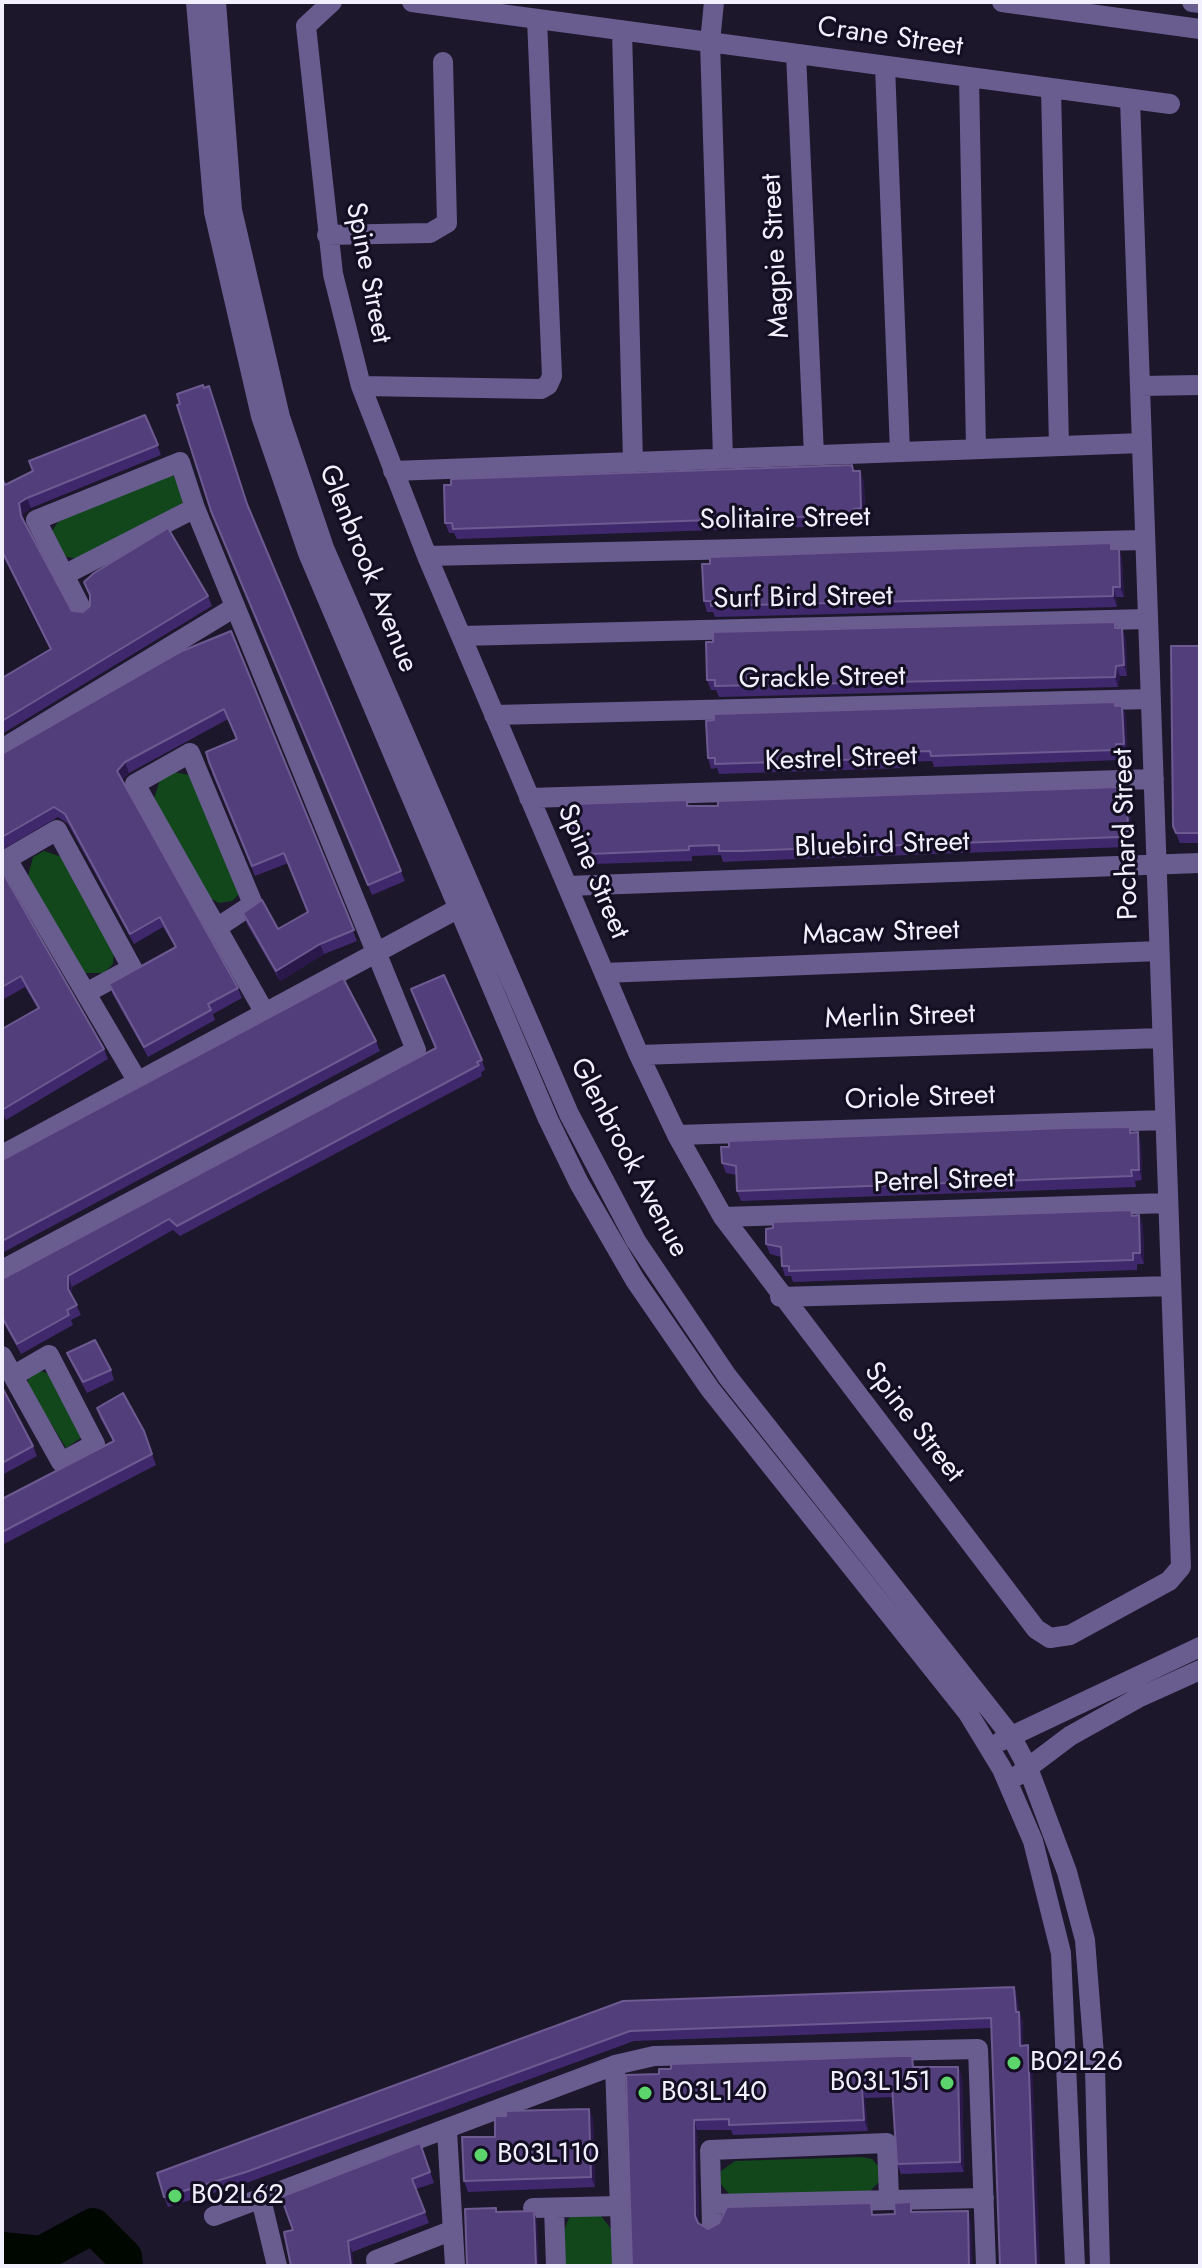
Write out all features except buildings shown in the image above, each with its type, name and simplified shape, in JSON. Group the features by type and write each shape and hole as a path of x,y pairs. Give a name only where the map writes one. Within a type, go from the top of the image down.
{"street":[{"name":"Glenbrook Avenue","path":"196,2 214,212 261,416 308,553 554,1131 635,1280 710,1389 968,1713 1008,1782 1033,1841 1061,1953 1075,2266"},
{"name":"Glenbrook Avenue","path":"216,2 232,210 280,417 324,548 569,1114 636,1241 727,1376 1011,1736 1028,1768 1067,1872 1085,1940 1095,2068 1100,2266"},
{"name":"Spine Street","path":"332,2 306,26 327,235 361,386 427,556 639,1055 677,1135 723,1217 780,1297 1036,1629 1050,1638"},
{"name":"Crane Street","path":"412,2 1170,104"},
{"path":"714,2 710,42 723,458"},
{"path":"1002,2 1200,29"},
{"path":"1192,2 1200,3"},
{"path":"361,386 541,389 548,385 552,376 537,19"},
{"path":"622,30 633,462"},
{"name":"Magpie Street","path":"796,54 814,455"},
{"path":"327,235 430,233 447,223 443,62"},
{"path":"885,66 900,452"},
{"path":"969,77 976,449"},
{"path":"1051,88 1059,446"},
{"name":"Pochard Street","path":"1050,1638 1070,1635 1169,1581 1181,1567 1130,99"},
{"path":"1140,386 1200,385"},
{"path":"393,471 1142,443"},
{"path":"2,1270 416,1050 195,508 180,462 36,520 82,610"},
{"path":"64,575 195,508"},
{"name":"Solitaire Street","path":"427,556 1145,540"},
{"path":"2,749 235,607"},
{"name":"Surf Bird Street","path":"461,636 1148,619"},
{"name":"Grackle Street","path":"494,715 1151,699"},
{"path":"218,927 250,909 252,895 190,753 135,784 265,1013"},
{"name":"Kestrel Street","path":"529,798 1154,779"},
{"path":"86,993 132,968 57,830 7,859 138,1082"},
{"name":"Bluebird Street","path":"567,886 1200,863"},
{"path":"2,1155 459,908"},
{"name":"Macaw Street","path":"604,973 1159,951"},
{"name":"Merlin Street","path":"639,1055 1162,1038"},
{"name":"Oriole Street","path":"677,1135 1165,1120"},
{"name":"Petrel Street","path":"723,1217 1168,1203"},
{"path":"780,1297 1171,1286"},
{"path":"2,1356 13,1376 61,1462 95,1444 49,1355 13,1376"},
{"path":"989,1747 1200,1647"},
{"path":"1008,1782 1070,1736 1138,1698 1200,1670"},
{"path":"214,2216 447,2131 615,2065 654,2056 978,2049 986,2266"},
{"path":"615,2065 622,2266"},
{"path":"447,2131 455,2266"},
{"path":"712,2226 710,2150 887,2143 889,2200"},
{"path":"712,2204 984,2198"},
{"path":"261,2199 277,2266"},
{"path":"533,2208 620,2206"},
{"path":"554,2208 556,2266"},
{"path":"377,2266 376,2260 453,2230"}],"green space":[{"path":"168,474 174,476 184,498 182,504 78,559 63,556 52,531 60,519"},
{"path":"174,772 189,775 241,892 232,901 219,903 208,897 154,799 160,779"},
{"path":"44,851 62,857 114,951 113,964 104,973 85,973 28,876 33,857"},
{"path":"41,1371 49,1374 82,1437 66,1448 27,1384 30,1375"},
{"path":"872,2159 880,2168 881,2180 868,2193 730,2195 719,2182 721,2171 735,2161"},
{"path":"598,2212 612,2230 613,2266 565,2266 563,2233 569,2218 575,2213"}],"waterway":[{"path":"2,2250 41,2254 93,2226 124,2257 125,2266"}],"place":[{"name":"B02L26","path":"1014,2063"},
{"name":"B03L151","path":"947,2083"},
{"name":"B03L140","path":"645,2093"},
{"name":"B03L110","path":"481,2155"},
{"name":"B02L62","path":"175,2196"}]}
